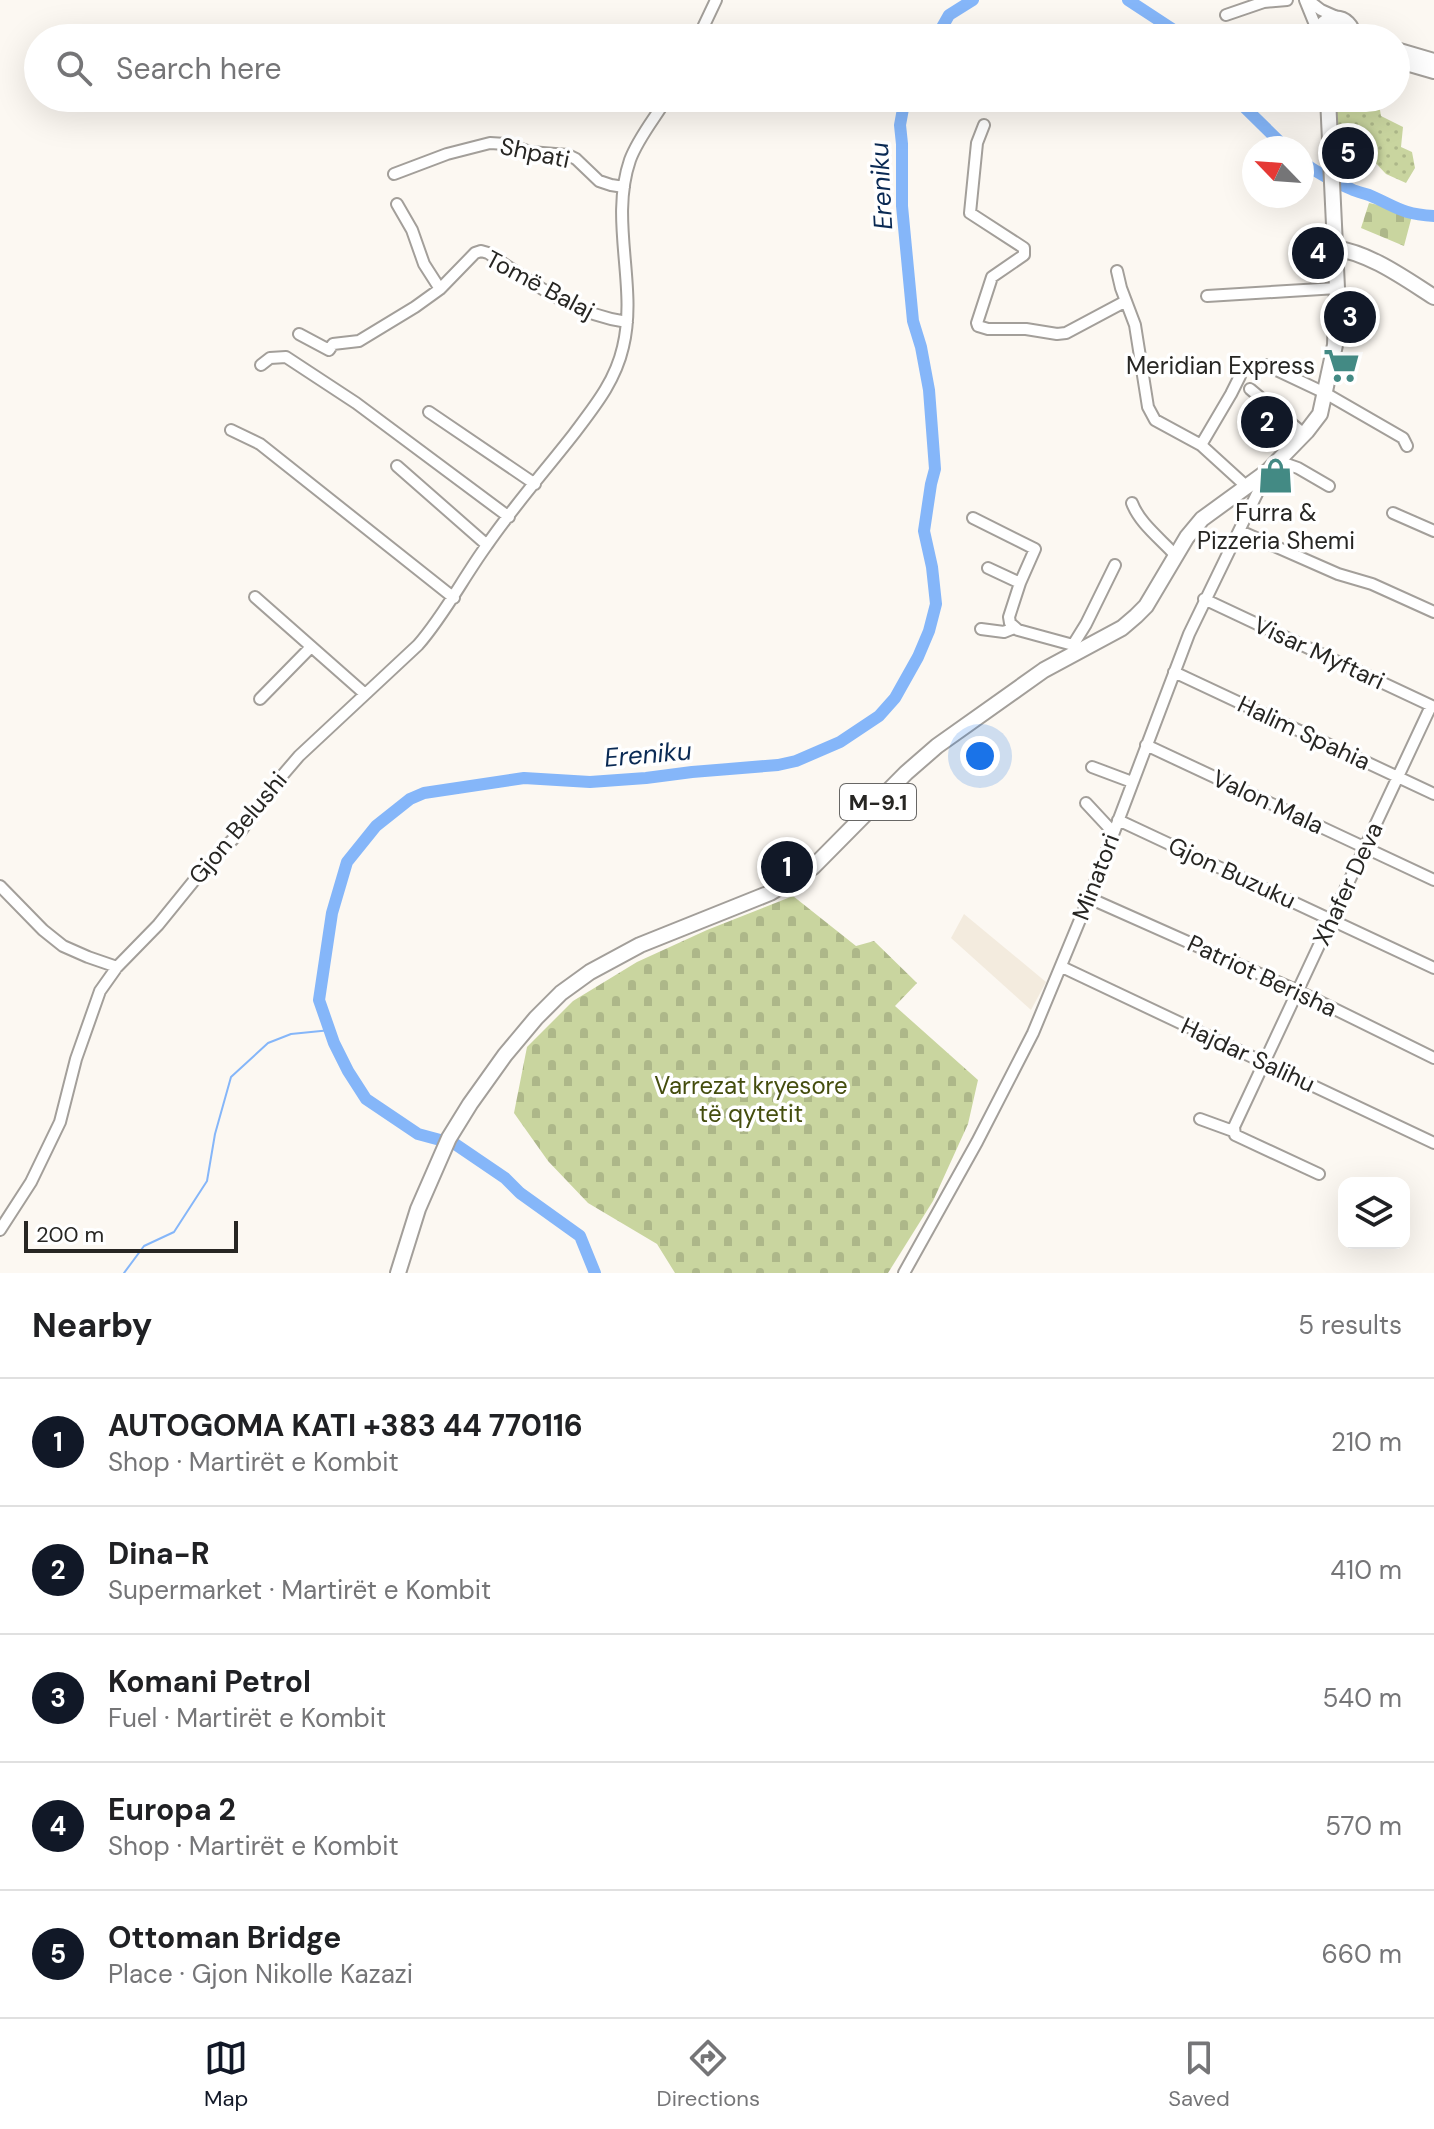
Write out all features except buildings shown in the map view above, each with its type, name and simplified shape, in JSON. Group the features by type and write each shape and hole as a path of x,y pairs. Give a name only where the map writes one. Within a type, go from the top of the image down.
{"main road":[{"path":"1323,24 1340,19 1348,24"},
{"path":"1410,54 1434,61"},
{"path":"1410,64 1434,71"},
{"name":"M-9.1","path":"398,1273 425,1190 449,1138 505,1055 536,1018 574,982 640,945 770,893 813,867 937,746 1076,648 1122,628 1136,616 1146,606 1187,537 1202,519 1273,466 1304,434 1320,414 1335,345 1337,288 1328,112"},
{"path":"1334,248 1359,254 1434,297"}],"street":[{"path":"705,24 716,0"},
{"path":"1226,15 1264,2 1287,0"},
{"path":"1307,0 1340,19"},
{"path":"1307,0 1314,24"},
{"name":"Gjon Belushi","path":"0,1230 31,1182 60,1122 76,1059 100,991 117,967 241,831 299,756 418,645 454,598 487,545 601,400 619,362 627,322 624,187 630,160 658,112"},
{"path":"984,125 977,143 970,213 1025,251 1024,255 992,277 978,326 1066,333 1126,301"},
{"name":"Shpati","path":"394,174 447,154 490,143 506,144 530,152 568,155 599,181 624,187"},
{"path":"397,204 412,230 424,264 440,289"},
{"name":"Tomë Balaj","path":"299,334 329,350 333,344 359,341 440,289 475,253 481,251 577,308 627,322"},
{"path":"1117,271 1135,325 1148,407 1155,420 1201,445 1246,486"},
{"path":"1207,296 1337,288"},
{"path":"261,365 270,358 286,357 356,403 509,517"},
{"path":"1266,365 1325,393 1403,438 1407,446"},
{"path":"1201,445 1240,376"},
{"path":"1250,389 1304,434"},
{"path":"429,412 535,484"},
{"path":"231,430 260,444 454,598"},
{"path":"397,466 487,545"},
{"path":"1273,466 1298,468 1329,486"},
{"name":"Minatori","path":"904,1273 1009,1081 1062,967 1204,599 1273,466"},
{"path":"1132,503 1136,513 1176,556"},
{"path":"1393,513 1434,531"},
{"path":"973,518 1035,549 1009,617 1014,628 1076,648 1115,565"},
{"path":"1240,531 1434,612"},
{"path":"988,568 1020,583"},
{"path":"255,597 365,694"},
{"name":"Visar Myftari","path":"1204,599 1433,706"},
{"path":"981,629 1004,632 1014,628"},
{"path":"260,699 311,647"},
{"name":"Halim Spahia","path":"1174,672 1434,794"},
{"name":"Xhafer Deva","path":"1233,1131 1433,706"},
{"name":"Valon Mala","path":"1146,745 1434,880"},
{"path":"1092,767 1132,782"},
{"path":"1086,803 1113,832"},
{"name":"Gjon Buzuku","path":"1118,820 1434,968"},
{"path":"0,886 63,946 117,967"},
{"name":"Patriot Berisha","path":"1089,898 1298,991 1434,1058"},
{"name":"Hajdar Salihu","path":"1062,967 1434,1143"},
{"path":"1200,1119 1233,1131 1235,1135 1319,1174"}],"shaded area":[{"path":"964,914 1046,982 1031,1010 951,938"}],"green space":[{"path":"1334,112 1380,112 1381,116 1403,127 1401,147 1412,152 1415,168 1406,183 1386,174 1363,153 1335,152"},
{"path":"1369,203 1413,212 1404,246 1361,228"},
{"name":"Varrezat kryesore të qytetit","path":"793,896 856,946 874,941 917,983 895,1006 978,1080 968,1124 933,1201 888,1273 675,1273 657,1244 588,1203 548,1161 514,1113 527,1047 573,1001 637,962"}],"waterway":[{"name":"Ereniku","path":"944,24 949,15 973,0"},
{"name":"Ereniku","path":"1128,0 1165,24"},
{"name":"Ereniku","path":"595,1273 580,1236 520,1193 505,1178 455,1144 418,1134 366,1099 334,1043 319,1000 332,913 347,862 376,826 410,799 424,793 524,778 590,782 778,765 796,761 840,742 879,716 895,698 918,657 936,604 924,531 935,469 929,390 913,321 902,206 902,112"},
{"name":"Ereniku","path":"1249,112 1274,136"},
{"name":"Ereniku","path":"1314,170 1400,209 1434,216"},
{"path":"124,1273 144,1246 174,1232 207,1181 215,1134 231,1077 268,1043 291,1034 331,1030"}],"place":[{"name":"Ottoman Bridge","path":"1348,153"},
{"name":"Europa 2","path":"1318,253"},
{"name":"Komani Petrol","path":"1350,317"},
{"name":"Meridian Express","path":"1341,366"},
{"name":"Dina-R","path":"1267,422"},
{"name":"Furra & Pizzeria Shemi","path":"1276,476"},
{"name":"AUTOGOMA KATI +383 44 770116","path":"787,867"}]}
